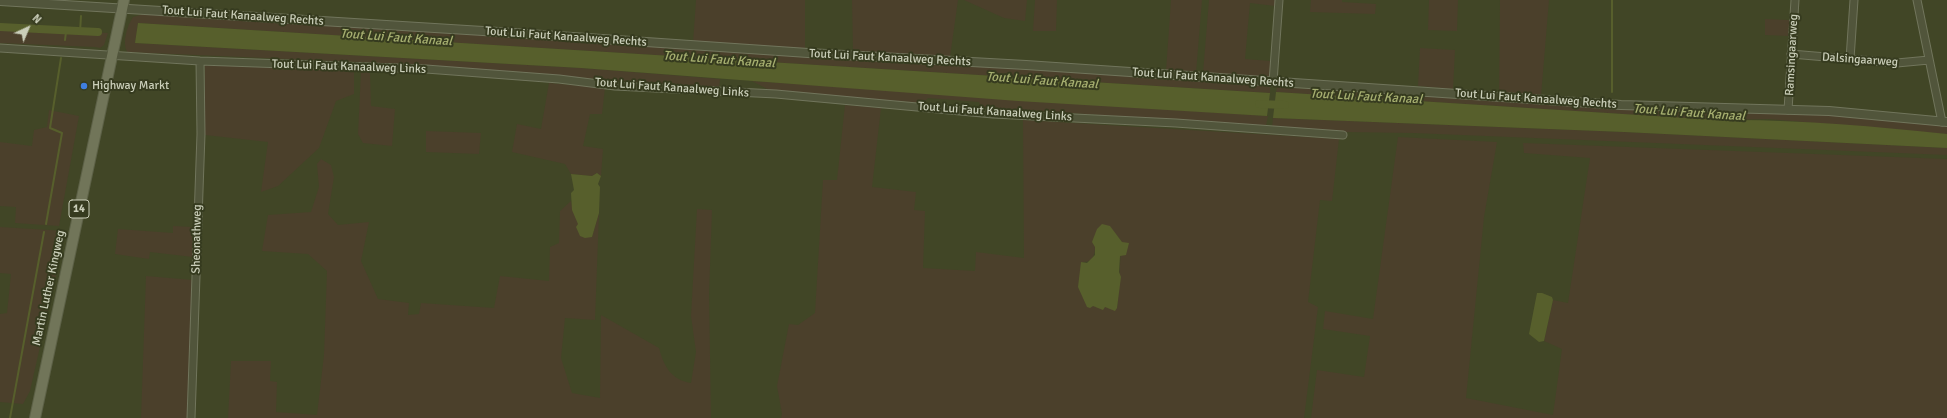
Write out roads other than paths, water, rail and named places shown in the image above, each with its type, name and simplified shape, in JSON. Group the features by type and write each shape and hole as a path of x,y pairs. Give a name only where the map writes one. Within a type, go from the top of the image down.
{"main road":[{"name":"Martin Luther Kingweg","path":"35,418 123,4"}],"street":[{"path":"1273,82 1279,0"},
{"name":"Ramsingaarweg","path":"1788,110 1795,0"},
{"path":"1850,59 1854,0"},
{"path":"1917,0 1929,60 1944,122"},
{"name":"Tout Lui Faut Kanaalweg Rechts","path":"0,1 123,4 808,53 1026,65 1662,107 1829,111 1944,122"},
{"name":"Tout Lui Faut Kanaalweg Links","path":"0,48 113,54 200,61 426,69 559,79 615,86 776,94 993,114 1176,123 1343,135"},
{"name":"Dalsingaarweg","path":"1792,54 1897,63 1929,60"},
{"name":"Sheonathweg","path":"192,418 201,134 200,61"}],"water":[{"path":"138,23 1270,93 1267,116 1018,101 581,68 135,43"},
{"path":"1276,92 1718,120 1804,122 1861,126 1947,134 1947,148 1624,132 1273,118"},
{"path":"597,173 601,176 598,184 600,187 599,213 592,237 585,238 580,236 576,227 578,224 572,210 571,193 574,190 571,174 592,176"},
{"path":"1102,224 1110,226 1122,242 1129,243 1126,255 1120,256 1119,272 1121,277 1117,308 1115,311 1105,307 1103,310 1093,306 1090,308 1087,307 1078,287 1081,262 1087,263 1095,255 1095,247 1092,242 1097,229"},
{"path":"1537,293 1542,293 1552,297 1553,300 1544,341 1539,342 1529,334"}],"waterway":[{"path":"1612,0 1612,92"},
{"path":"80,32 81,16"},
{"name":"Tout Lui Faut Kanaal","path":"0,27 98,32"},
{"path":"65,40 66,32"},
{"path":"46,224 62,133 50,128 61,58"},
{"name":"Tout Lui Faut Kanaal","path":"1259,104 1285,105"},
{"path":"10,418 44,232"}],"place":[{"name":"Highway Markt","path":"84,86"}]}
